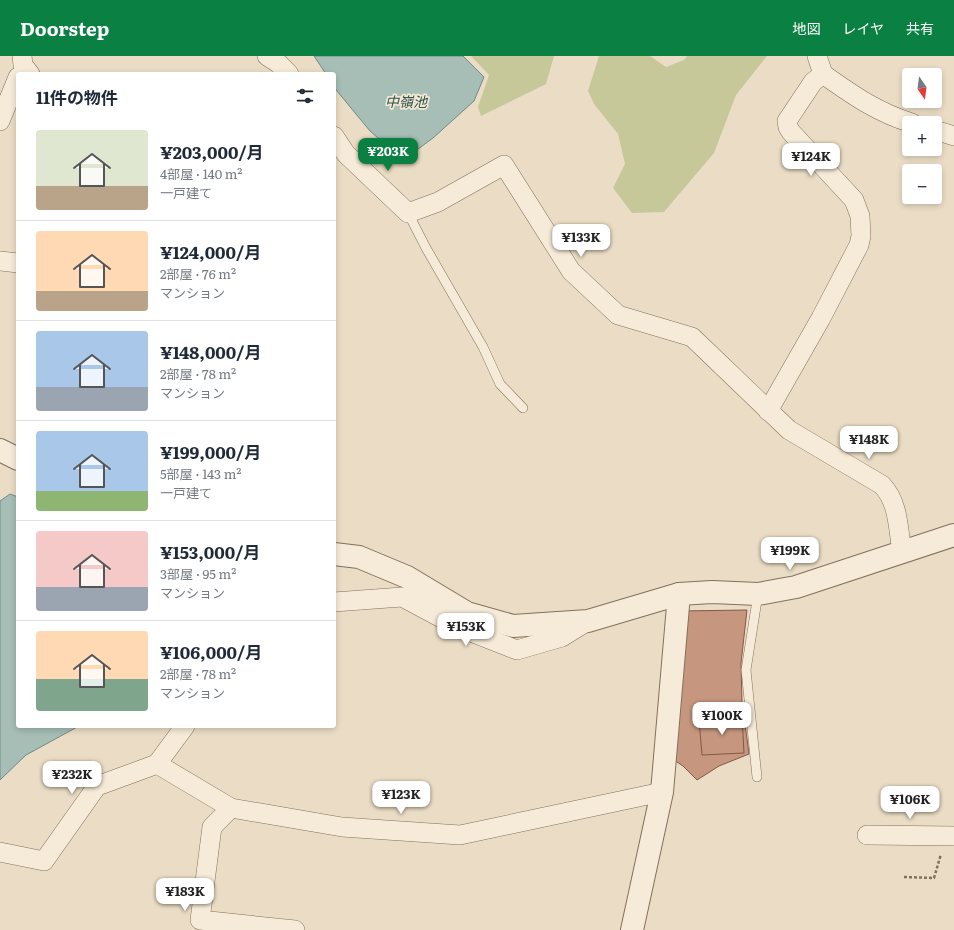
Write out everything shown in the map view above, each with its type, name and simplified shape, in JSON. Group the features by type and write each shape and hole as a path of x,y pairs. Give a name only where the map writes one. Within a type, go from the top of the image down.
{"street":[{"path":"267,56 278,63 286,72"},
{"path":"817,56 824,74 858,99 893,117 902,120"},
{"path":"768,410 821,318 859,245 861,236 860,216 854,200 788,127 787,120 813,82 824,74"},
{"path":"0,121 16,83"},
{"path":"942,132 954,136"},
{"path":"336,139 346,154 408,213 438,202 504,165 571,271 618,315 692,337 789,430 882,485 889,492 894,504 902,552"},
{"path":"0,261 16,263"},
{"path":"0,450 16,459"},
{"path":"336,554 359,557 407,576 466,613 513,626 588,621 679,594 712,592 758,594 796,587 954,535"},
{"path":"632,930 662,792 679,594"},
{"path":"336,602 402,597 458,627 517,650 562,637 588,621"},
{"path":"0,852 44,861 97,786 157,764 184,728"},
{"path":"157,764 231,808 342,827 460,835 662,792"},
{"path":"231,808 212,827 200,920 295,930"},
{"path":"867,835 950,836"}],"lane":[{"path":"408,213 426,248 483,347 500,384 523,408"},
{"path":"757,777 746,670 758,594"}],"path":[{"path":"904,877 934,878 950,836"}],"green space":[{"path":"471,56 554,56 546,84 481,116 478,107 489,75"},
{"path":"599,56 650,56 666,67 684,60 687,56 767,56 736,95 714,153 664,212 632,213 613,188 625,164 618,134 594,104 588,91"}],"water":[{"name":"中嶺池","path":"314,56 463,56 484,77 474,101 433,138 403,160 370,131 336,89 336,72 325,72"},
{"path":"10,494 16,496 16,728 75,728 26,755 0,780 0,501"}],"building":[{"path":"747,610 741,663 742,702 749,754 719,766 697,780 683,766 668,756 680,611"},
{"path":"742,717 744,753 702,755 699,720"}]}
